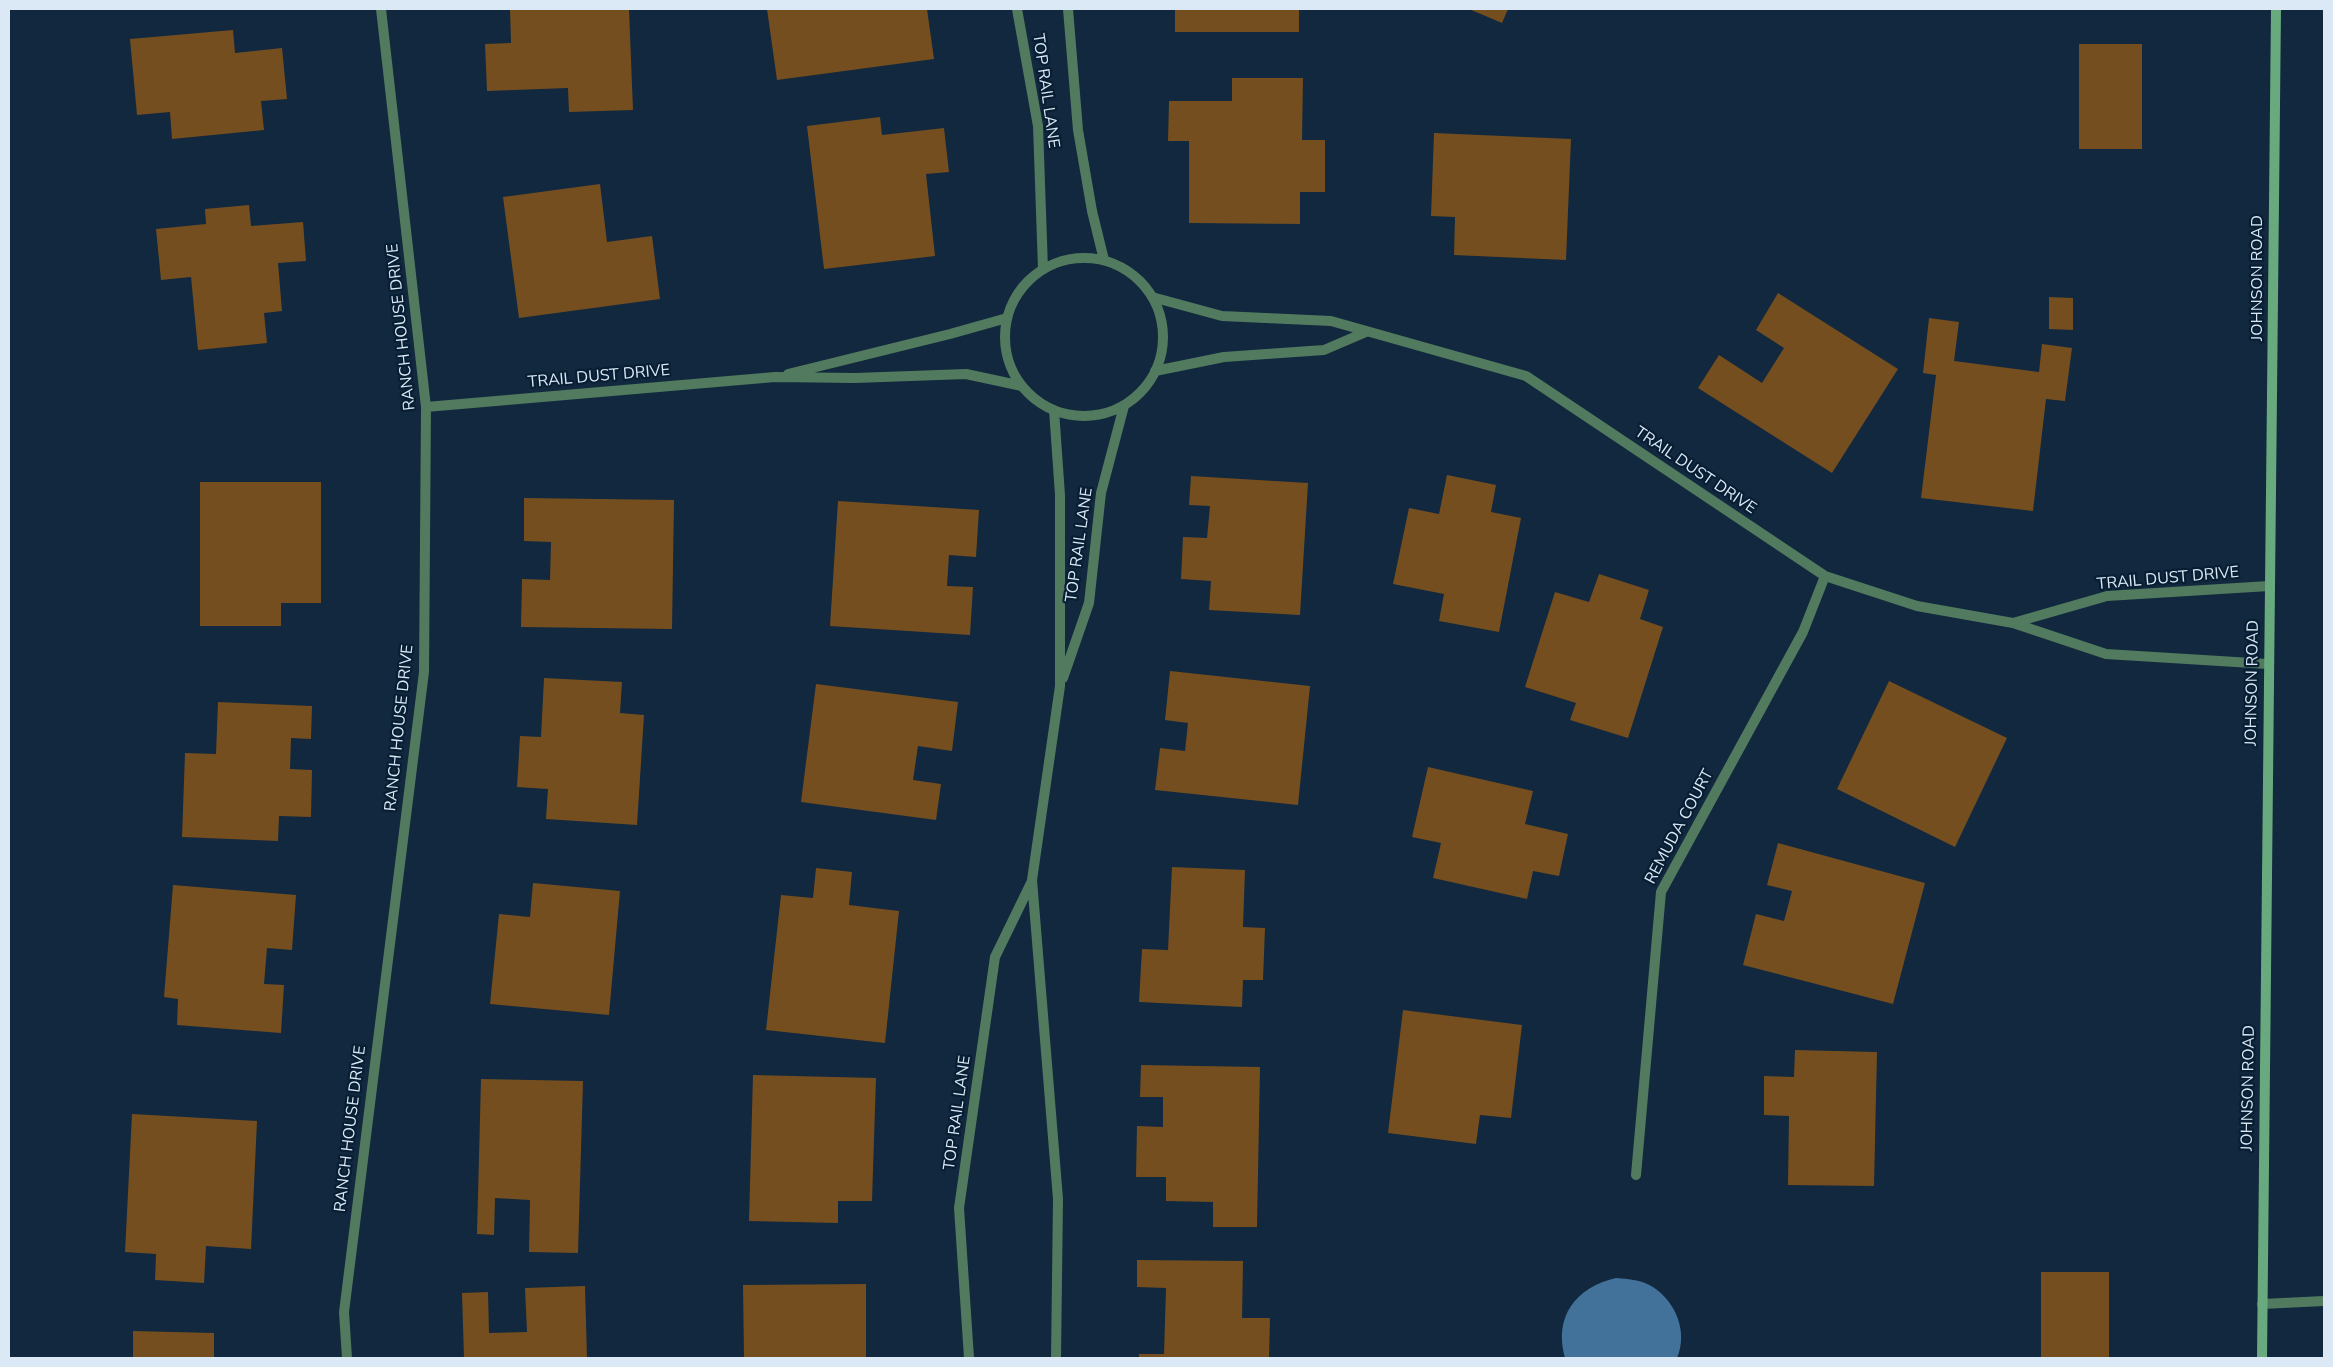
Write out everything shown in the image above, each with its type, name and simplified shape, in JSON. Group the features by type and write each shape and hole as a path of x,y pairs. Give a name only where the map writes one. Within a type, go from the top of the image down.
{"street":[{"name":"RANCH HOUSE DRIVE","path":"347,1358 344,1312 424,672 426,407 381,9"},
{"name":"TOP RAIL LANE","path":"1017,9 1038,126 1043,269"},
{"name":"TOP RAIL LANE","path":"1068,9 1078,130 1092,211 1104,260"},
{"name":"JOHNSON ROAD","path":"2262,1358 2276,9"},
{"path":"1073,258 1104,260 1131,274 1152,297 1162,326 1161,357 1147,386 1124,406 1095,417 1063,415 1036,401 1015,378 1005,349 1006,318 1020,289 1043,269 1073,258"},
{"name":"TRAIL DUST DRIVE","path":"1152,297 1222,316 1332,321 1526,376 1825,576 1917,606 2013,623 2106,654 2268,664"},
{"name":"TRAIL DUST DRIVE","path":"774,377 950,334 1006,318"},
{"path":"1155,371 1224,357 1324,350 1366,332"},
{"name":"TRAIL DUST DRIVE","path":"426,407 774,377 855,378 966,374 1022,386"},
{"name":"TOP RAIL LANE","path":"1060,686 1089,603 1101,492 1124,406"},
{"name":"TOP RAIL LANE","path":"1054,410 1060,495 1060,686 1032,880 1058,1199 1056,1358"},
{"name":"REMUDA COURT","path":"1636,1175 1661,892 1803,632 1825,576"},
{"name":"TRAIL DUST DRIVE","path":"2013,623 2107,596 2269,586"},
{"name":"TOP RAIL LANE","path":"969,1358 959,1208 996,957 1032,880"},
{"path":"2262,1304 2324,1301"}],"water":[{"path":"1616,1278 1635,1280 1649,1285 1661,1293 1668,1301 1678,1318 1680,1328 1680,1348 1677,1358 1565,1358 1562,1329 1565,1317 1571,1306 1579,1296 1589,1289 1602,1282"}],"building":[{"path":"510,9 629,9 633,110 569,112 568,88 487,91 485,44 511,43"},
{"path":"767,9 927,9 934,59 777,80"},
{"path":"1175,9 1299,9 1299,32 1175,32"},
{"path":"1469,9 1508,9 1502,23"},
{"path":"233,30 235,53 282,48 287,99 261,101 264,130 172,139 170,112 137,115 130,39"},
{"path":"2079,44 2142,44 2142,149 2079,149"},
{"path":"1232,78 1303,78 1302,140 1325,140 1325,192 1300,192 1300,224 1189,223 1189,141 1168,141 1169,101 1232,101"},
{"path":"880,117 882,135 944,128 949,172 926,174 935,256 824,269 807,126"},
{"path":"1434,133 1571,139 1566,260 1454,255 1455,217 1431,216"},
{"path":"600,184 607,242 652,236 660,299 519,318 503,197"},
{"path":"249,205 251,226 303,222 306,261 278,263 282,311 264,313 267,343 198,350 191,277 161,280 156,229 206,224 205,209"},
{"path":"1778,293 1898,369 1832,473 1698,388 1719,355 1762,383 1784,348 1756,330"},
{"path":"2049,297 2073,298 2073,330 2049,329"},
{"path":"1929,318 1959,322 1954,361 2039,372 2042,344 2072,348 2065,401 2046,399 2033,511 1921,498 1936,375 1923,373"},
{"path":"1447,475 1496,485 1491,512 1521,518 1499,632 1439,621 1444,594 1393,584 1409,508 1439,514"},
{"path":"1191,476 1308,483 1300,615 1209,610 1211,581 1181,579 1183,537 1207,538 1210,506 1189,505"},
{"path":"200,482 321,482 321,603 281,603 281,626 200,626"},
{"path":"524,498 674,500 672,629 521,627 522,579 550,580 551,542 524,541"},
{"path":"838,501 979,510 976,557 949,555 947,586 973,587 970,635 830,626"},
{"path":"1599,574 1649,590 1640,619 1663,627 1628,738 1570,720 1576,703 1525,687 1555,592 1589,602"},
{"path":"1170,671 1310,686 1298,805 1155,790 1160,748 1185,751 1188,723 1165,720"},
{"path":"544,678 622,682 620,713 644,715 637,825 546,819 548,789 517,787 520,736 541,737"},
{"path":"1889,681 2007,738 1955,847 1837,789"},
{"path":"816,684 958,702 952,751 918,746 913,780 941,784 936,820 801,802"},
{"path":"218,702 312,706 311,739 291,738 290,769 312,770 311,817 279,816 278,841 182,837 185,753 216,754"},
{"path":"1428,767 1533,791 1525,824 1568,834 1559,876 1533,871 1527,899 1433,878 1441,843 1412,837"},
{"path":"1778,843 1925,883 1893,1004 1743,965 1756,914 1784,921 1792,891 1767,885"},
{"path":"1172,867 1245,870 1243,927 1265,928 1263,980 1243,980 1242,1007 1139,1002 1142,949 1168,950"},
{"path":"816,868 852,872 849,905 899,911 885,1043 766,1030 781,895 813,898"},
{"path":"533,883 620,891 609,1015 490,1004 499,914 530,917"},
{"path":"173,885 296,895 292,950 267,948 264,984 284,985 281,1033 177,1025 178,999 164,997"},
{"path":"1403,1010 1522,1025 1511,1118 1480,1115 1476,1144 1388,1133"},
{"path":"1795,1050 1877,1052 1874,1186 1788,1185 1789,1116 1764,1115 1764,1076 1794,1077"},
{"path":"1141,1065 1260,1067 1257,1227 1213,1227 1213,1202 1166,1201 1166,1177 1136,1177 1137,1126 1163,1127 1163,1097 1140,1097"},
{"path":"753,1075 876,1078 872,1201 838,1201 838,1223 749,1221"},
{"path":"481,1079 583,1081 578,1253 529,1252 530,1200 495,1198 494,1235 477,1234"},
{"path":"132,1114 257,1121 251,1249 206,1246 204,1283 155,1280 156,1254 125,1252"},
{"path":"1137,1260 1243,1261 1242,1318 1270,1318 1269,1358 1139,1358 1139,1354 1164,1354 1166,1288 1137,1287"},
{"path":"2041,1272 2109,1272 2109,1358 2041,1358"},
{"path":"866,1284 866,1358 744,1358 743,1285"},
{"path":"585,1286 587,1358 464,1358 462,1293 488,1292 489,1333 527,1332 525,1288"},
{"path":"133,1331 214,1333 214,1358 133,1358"}]}
